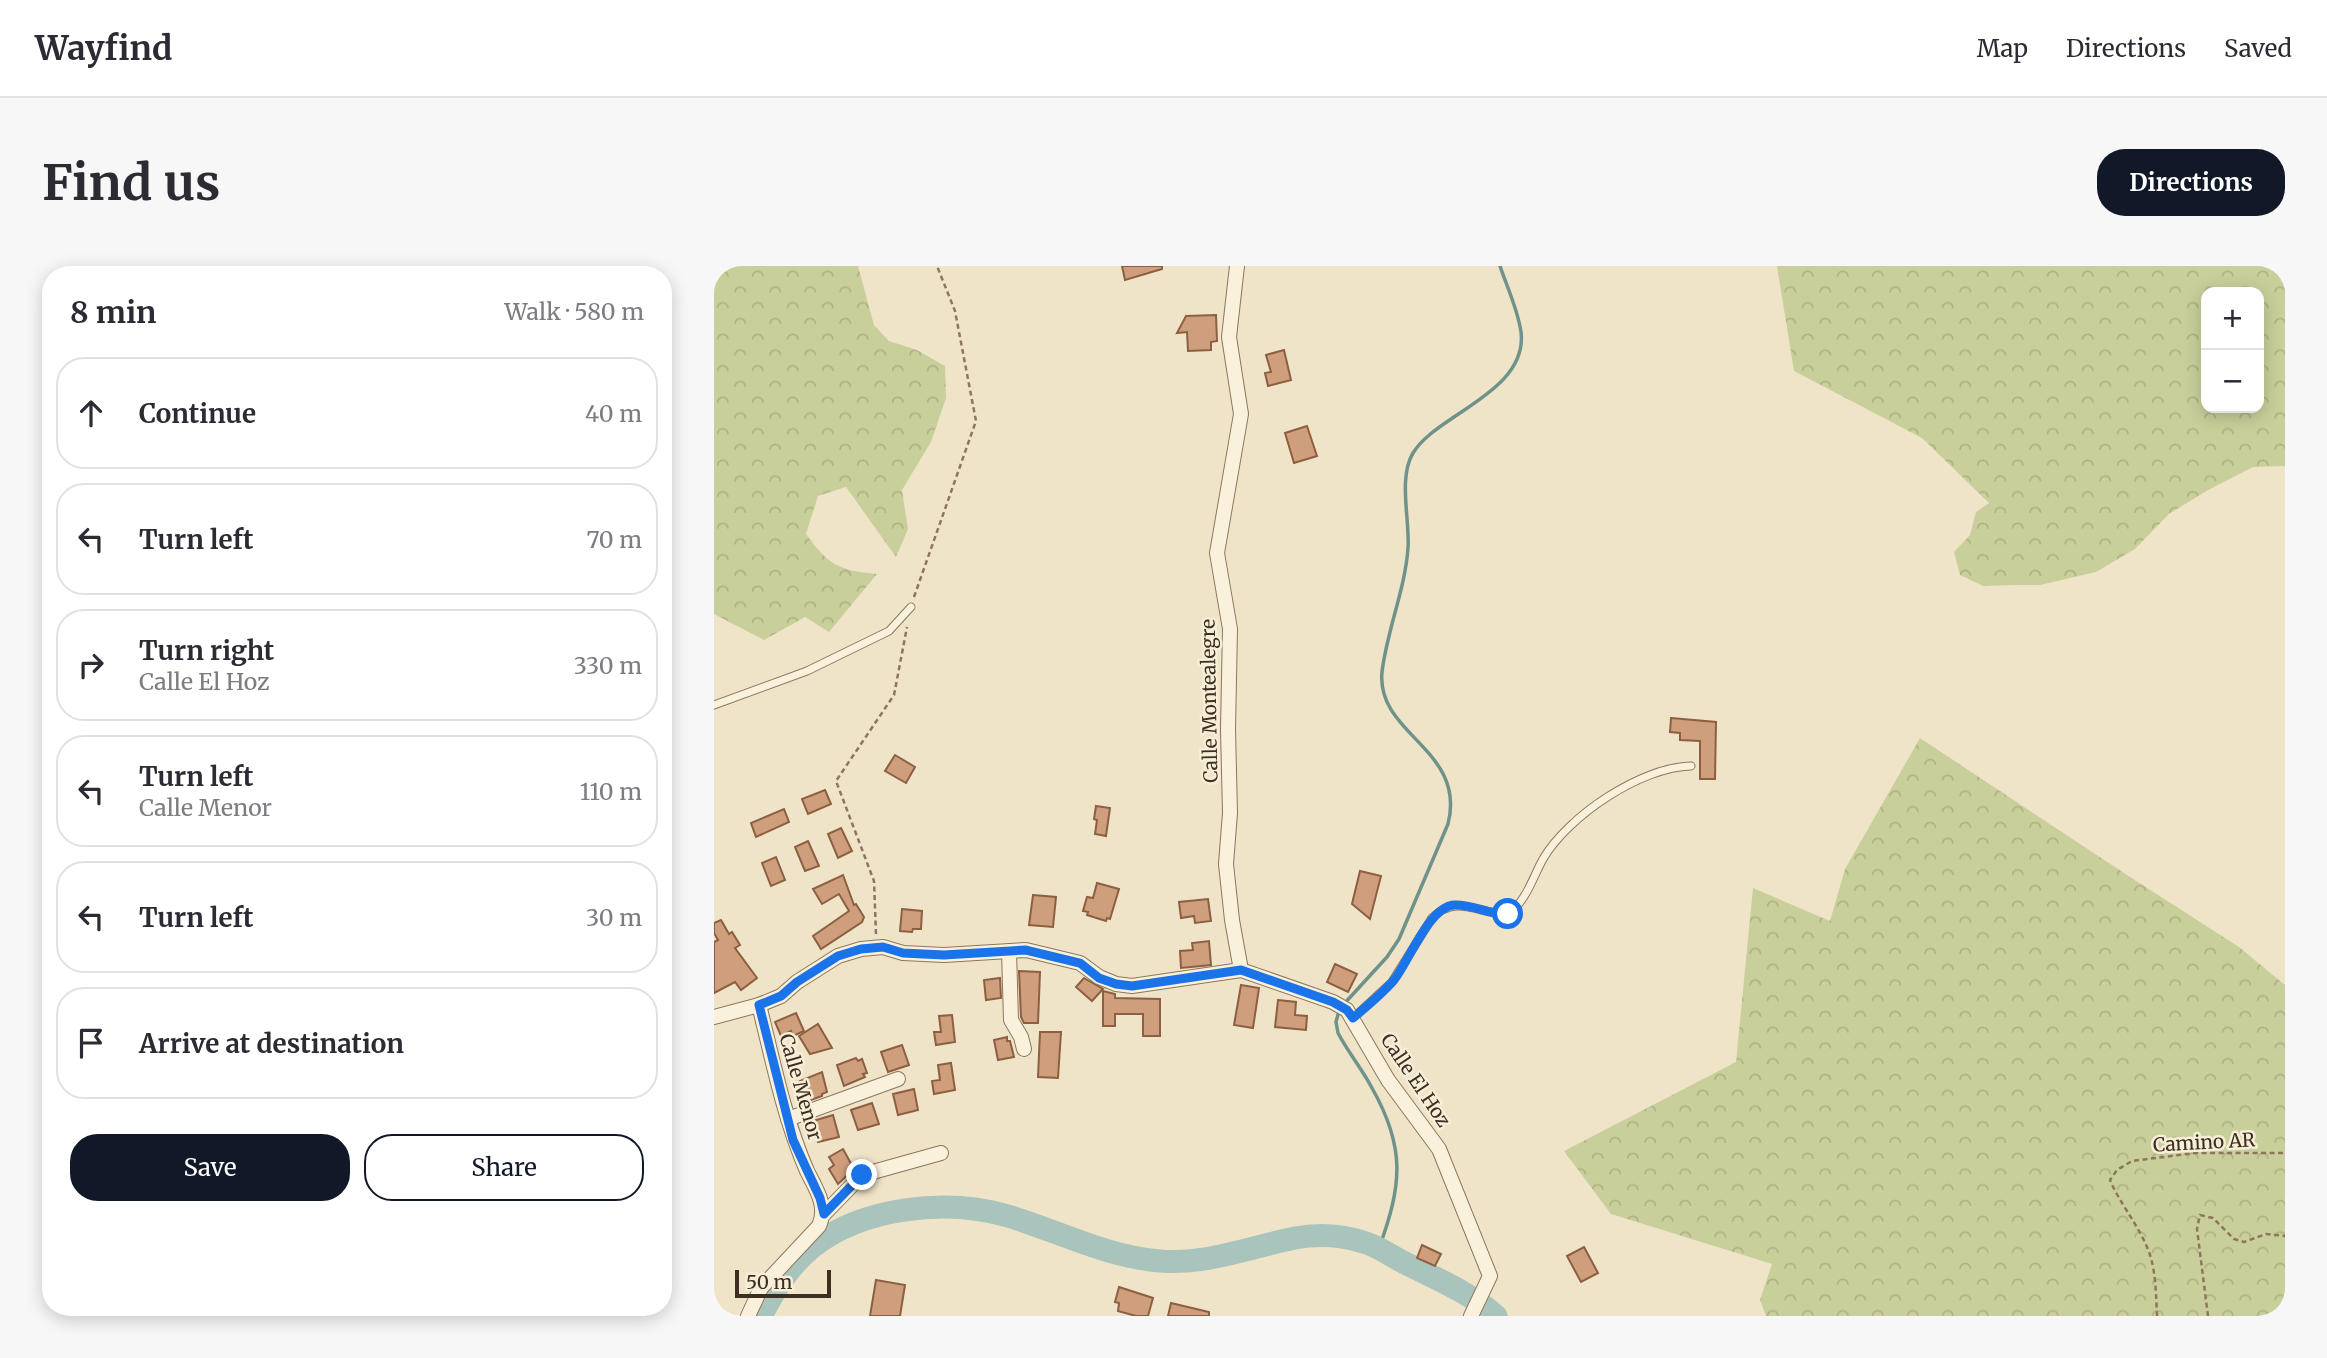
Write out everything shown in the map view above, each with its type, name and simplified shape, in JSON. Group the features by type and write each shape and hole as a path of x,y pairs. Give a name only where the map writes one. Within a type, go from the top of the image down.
{"street":[{"name":"Calle Montealegre","path":"1237,266 1229,337 1241,414 1217,553 1230,629 1230,813 1226,864 1241,970"},
{"path":"714,1017 781,996 797,982 838,956 861,949 883,947 903,953 944,955 1026,950 1080,963 1099,978 1132,986 1241,970 1333,1002 1350,1014"},
{"path":"1009,951 1011,1020 1021,1037 1024,1049"},
{"name":"Calle Menor","path":"759,1005 793,1140 820,1198 824,1214"},
{"name":"Calle El Hoz","path":"1350,1014 1388,1080 1439,1149 1490,1276 1473,1313"},
{"path":"788,1119 898,1079"},
{"path":"748,1316 761,1288 819,1226 824,1214 862,1175 941,1153"}],"lane":[{"path":"714,705 807,671 889,632 911,607"},
{"path":"1350,1014 1392,982 1432,918 1440,910 1454,905 1480,908 1498,915 1508,914 1523,899 1544,858 1592,806 1646,776 1664,769 1691,766"}],"path":[{"name":"Camino AR","path":"2157,1316 2150,1255 2110,1180 2117,1170 2132,1161 2195,1153 2285,1153"},
{"path":"2208,1316 2197,1229 2200,1215 2213,1219 2234,1239 2244,1242 2266,1234 2285,1236"}],"green space":[{"path":"714,266 858,266 874,325 889,341 917,350 945,366 946,398 931,442 902,490 908,529 896,557 846,487 818,496 806,534 821,553 835,564 877,574 829,632 805,617 764,640 714,614"},
{"path":"1777,266 2285,266 2285,466 2253,467 2208,490 2169,514 2135,549 2096,572 2040,585 1983,586 1960,575 1954,552 1970,535 1976,512 1989,503 1922,438 1794,371"},
{"path":"1920,738 2239,947 2285,985 2285,1316 1766,1316 1760,1300 1772,1264 1611,1214 1564,1151 1736,1062 1753,888 1830,921 1845,869"}],"building":[{"path":"1122,266 1162,266 1162,269 1125,280"},
{"path":"1216,315 1217,341 1211,342 1211,350 1188,351 1187,332 1177,333 1186,316"},
{"path":"1284,350 1291,380 1268,386 1265,373 1271,372 1266,355"},
{"path":"1307,426 1317,456 1294,463 1285,433"},
{"path":"1671,718 1716,722 1715,779 1700,779 1700,741 1680,740 1680,733 1670,732"},
{"path":"895,755 915,767 906,783 885,771"},
{"path":"825,790 831,804 808,814 802,799"},
{"path":"1096,806 1110,808 1106,836 1095,834"},
{"path":"784,809 789,822 756,837 751,823"},
{"path":"841,828 852,851 838,858 828,834"},
{"path":"808,841 819,866 805,871 795,847"},
{"path":"776,857 785,880 771,886 762,863"},
{"path":"1360,871 1381,876 1370,919 1352,904"},
{"path":"843,875 854,905 856,904 864,917 862,922 821,949 813,936 849,911 839,894 822,904 813,889"},
{"path":"1097,883 1119,889 1110,919 1107,918 1106,921 1083,911 1087,897 1093,898"},
{"path":"1033,895 1056,897 1053,927 1029,925"},
{"path":"1208,899 1211,921 1195,923 1194,916 1181,918 1179,902"},
{"path":"902,909 922,911 921,929 913,929 912,932 900,931"},
{"path":"721,920 729,934 732,932 740,945 735,948 757,978 741,990 735,982 714,993 714,942 718,940 714,933 714,923"},
{"path":"1209,941 1211,965 1181,968 1180,951 1193,950 1192,943"},
{"path":"1335,964 1357,974 1348,992 1327,982"},
{"path":"1019,971 1040,972 1038,1023 1024,1023 1021,1017"},
{"path":"1000,978 1001,998 986,1000 984,980"},
{"path":"1084,978 1103,989 1092,1001 1076,987"},
{"path":"1241,985 1259,988 1253,1028 1234,1025"},
{"path":"1103,991 1115,994 1115,998 1160,999 1160,1036 1143,1036 1143,1014 1115,1014 1115,1026 1103,1026"},
{"path":"1278,1000 1296,1002 1295,1015 1307,1016 1306,1030 1275,1027"},
{"path":"796,1013 804,1031 793,1036 791,1031 781,1036 775,1022"},
{"path":"952,1015 955,1042 936,1045 934,1032 941,1032 939,1016"},
{"path":"818,1024 832,1048 810,1054 799,1036"},
{"path":"1040,1032 1061,1032 1058,1078 1038,1077"},
{"path":"1007,1037 1014,1057 998,1060 994,1040"},
{"path":"902,1045 909,1065 888,1072 881,1052"},
{"path":"856,1058 858,1061 862,1059 867,1073 863,1074 865,1077 844,1086 837,1065"},
{"path":"951,1063 955,1090 934,1094 932,1081 940,1080 938,1065"},
{"path":"822,1072 827,1092 808,1101 800,1081"},
{"path":"914,1089 918,1110 898,1115 893,1094"},
{"path":"872,1103 879,1124 858,1130 851,1110"},
{"path":"833,1115 839,1137 818,1142 813,1121"},
{"path":"843,1149 854,1169 838,1184 829,1169 834,1165 829,1157"},
{"path":"1422,1245 1441,1254 1435,1266 1417,1258"},
{"path":"1584,1247 1598,1273 1581,1282 1567,1256"},
{"path":"876,1280 905,1285 900,1316 870,1316"},
{"path":"1119,1287 1153,1298 1148,1316 1118,1311 1119,1303 1115,1302"},
{"path":"1171,1303 1209,1312 1209,1316 1168,1316"}],"waterway":[{"path":"1343,1005 1387,957 1399,939 1448,824 1450,799 1445,777 1434,760 1392,712 1384,694 1382,672 1406,564 1408,537 1405,487 1413,453 1427,437 1491,391 1510,371 1521,346 1517,315 1500,266"},
{"path":"1339,1011 1336,1022 1338,1033 1383,1110 1395,1148 1396,1186 1379,1248"},
{"path":"761,1316 789,1271 811,1248 832,1234 879,1215 932,1207 984,1211 1008,1216 1102,1249 1160,1261 1211,1258 1303,1237 1346,1238 1374,1246 1452,1286 1496,1316"}],"route":[{"path":"862,1175 824,1214 820,1198 793,1140 759,1005 781,996 797,982 838,956 861,949 883,947 903,953 944,955 1026,950 1080,963 1099,978 1132,986 1241,970 1333,1002 1347,1010 1353,1018 1392,982 1432,918 1440,910 1454,905 1480,908 1498,915 1508,914"}]}
